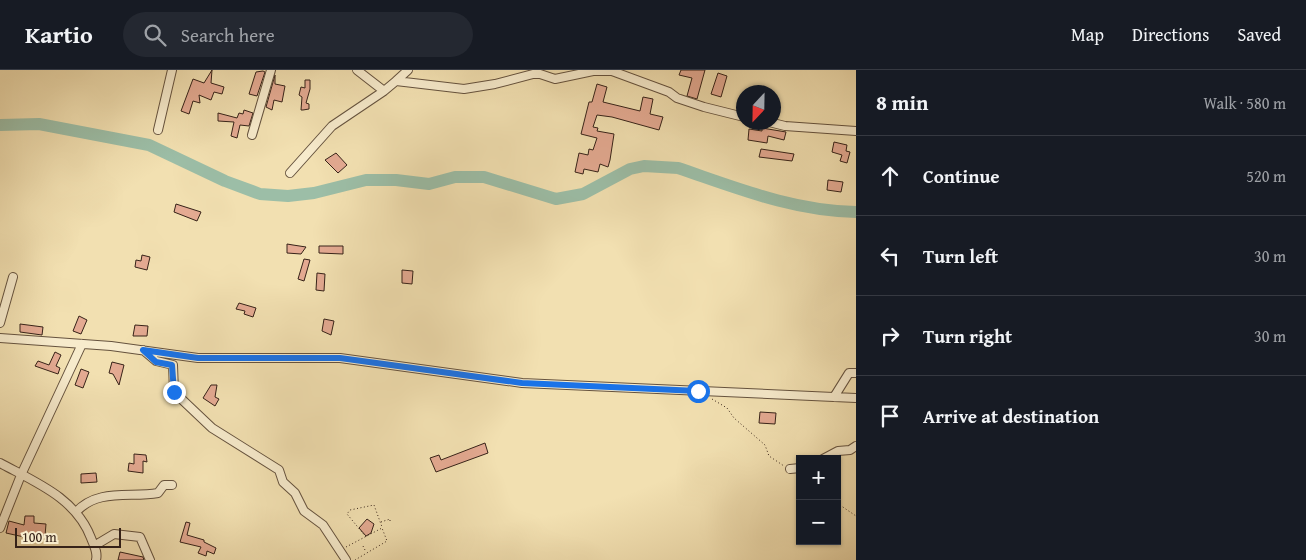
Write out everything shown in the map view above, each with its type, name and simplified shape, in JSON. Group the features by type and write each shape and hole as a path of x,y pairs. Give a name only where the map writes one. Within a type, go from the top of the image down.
{"street":[{"path":"158,130 172,70"},
{"path":"252,135 271,70"},
{"path":"357,70 384,90"},
{"path":"368,79 371,70"},
{"path":"290,173 332,126 384,90 408,70"},
{"path":"396,81 464,89 495,84 537,73 555,78 593,70 612,71 669,92 678,98 736,115"},
{"path":"781,125 856,131"},
{"path":"0,323 13,277"},
{"path":"0,338 143,350 198,358 340,358 522,383 698,391 744,395 856,398"},
{"path":"0,528 21,474 82,344"},
{"path":"143,350 156,362 172,365 174,392 212,428 279,470 283,482 294,492 304,511 323,525 346,560"},
{"path":"834,396 850,373 856,372"},
{"path":"830,455 838,451 850,450 856,446"},
{"path":"0,463 64,500 76,512 87,527 98,554 96,560"},
{"path":"790,470 796,469"},
{"path":"76,512 86,502 96,499 123,493 158,493 164,485 172,485"},
{"path":"94,546 114,534 140,537 150,560"}],"path":[{"path":"698,391 727,408 734,418 765,445 769,456 790,470"},
{"path":"355,560 387,541 374,505 350,510 347,514 366,537"},
{"path":"841,506 856,516"},
{"path":"380,522 390,519 390,522"},
{"path":"343,549 382,528"},
{"path":"363,546 366,553"}],"building":[{"path":"212,70 211,83 224,87 222,94 214,92 211,100 199,95 200,103 193,101 189,114 181,111 193,79 204,83"},
{"path":"681,70 705,70 697,99 687,96 692,78 679,75"},
{"path":"256,72 265,72 257,96 249,94"},
{"path":"718,73 727,76 721,97 711,94"},
{"path":"275,75 275,84 285,86 282,102 274,100 272,110 266,107"},
{"path":"305,80 310,80 310,89 306,103 309,104 309,109 301,110 302,97 299,95 301,87 305,88"},
{"path":"597,84 607,87 603,102 640,111 643,97 653,99 650,114 663,117 659,130 612,117 597,115 593,127 598,128 597,131 614,134 610,160 608,167 600,164 598,172 584,169 583,174 575,172 579,153 588,155 589,149 593,150 597,138 581,134 589,102 592,102"},
{"path":"244,110 253,113 249,126 240,125 237,138 231,136 234,122 218,121 218,113 237,118 239,113 243,114"},
{"path":"749,130 786,132 784,140 768,136 767,143 748,140"},
{"path":"834,142 847,145 846,151 850,152 847,163 840,161 842,155 832,152"},
{"path":"761,149 794,154 792,161 759,157"},
{"path":"336,153 347,165 338,173 325,160"},
{"path":"828,180 843,182 841,192 827,190"},
{"path":"176,204 201,212 197,221 174,212"},
{"path":"287,244 306,247 301,254 287,253"},
{"path":"319,246 343,246 343,254 319,253"},
{"path":"142,255 150,257 147,270 135,267 136,260 141,261"},
{"path":"304,259 310,260 304,281 298,279"},
{"path":"402,270 413,271 412,284 402,283"},
{"path":"317,273 325,274 324,291 316,290"},
{"path":"239,303 256,308 253,317 244,314 245,311 236,309"},
{"path":"79,316 87,320 81,334 73,331"},
{"path":"324,319 334,321 331,335 322,331"},
{"path":"20,324 43,327 42,335 20,332"},
{"path":"135,325 148,326 147,336 133,336"},
{"path":"55,352 61,355 56,366 60,368 58,374 35,366 38,361 49,365"},
{"path":"112,362 124,365 119,385 113,374 109,373"},
{"path":"81,369 89,372 83,388 75,385"},
{"path":"211,385 217,385 215,397 219,399 215,406 203,398"},
{"path":"760,412 776,413 775,424 759,423"},
{"path":"485,443 488,453 436,472 430,458 439,455 441,460"},
{"path":"134,454 146,455 147,462 143,461 143,473 128,471 129,463 134,464"},
{"path":"96,473 97,482 81,483 81,474"},
{"path":"25,516 34,516 34,523 46,524 45,536 33,535 33,539 6,533 9,521 24,525"},
{"path":"367,519 374,524 371,533 366,536 359,528"},
{"path":"186,522 190,523 187,535 204,540 204,542 216,548 214,554 207,551 206,556 198,553 201,547 180,542"},
{"path":"120,552 143,557 144,560 118,560"}],"waterway":[{"path":"0,125 39,124 149,145 225,181 260,194 288,196 314,193 366,180 396,180 429,184 455,177 484,177 556,199 583,194 630,169 644,166 678,168 766,197 810,208 856,212"}],"route":[{"path":"174,392 172,365 156,362 143,350 198,358 304,356 340,358 522,383 698,391"}]}
